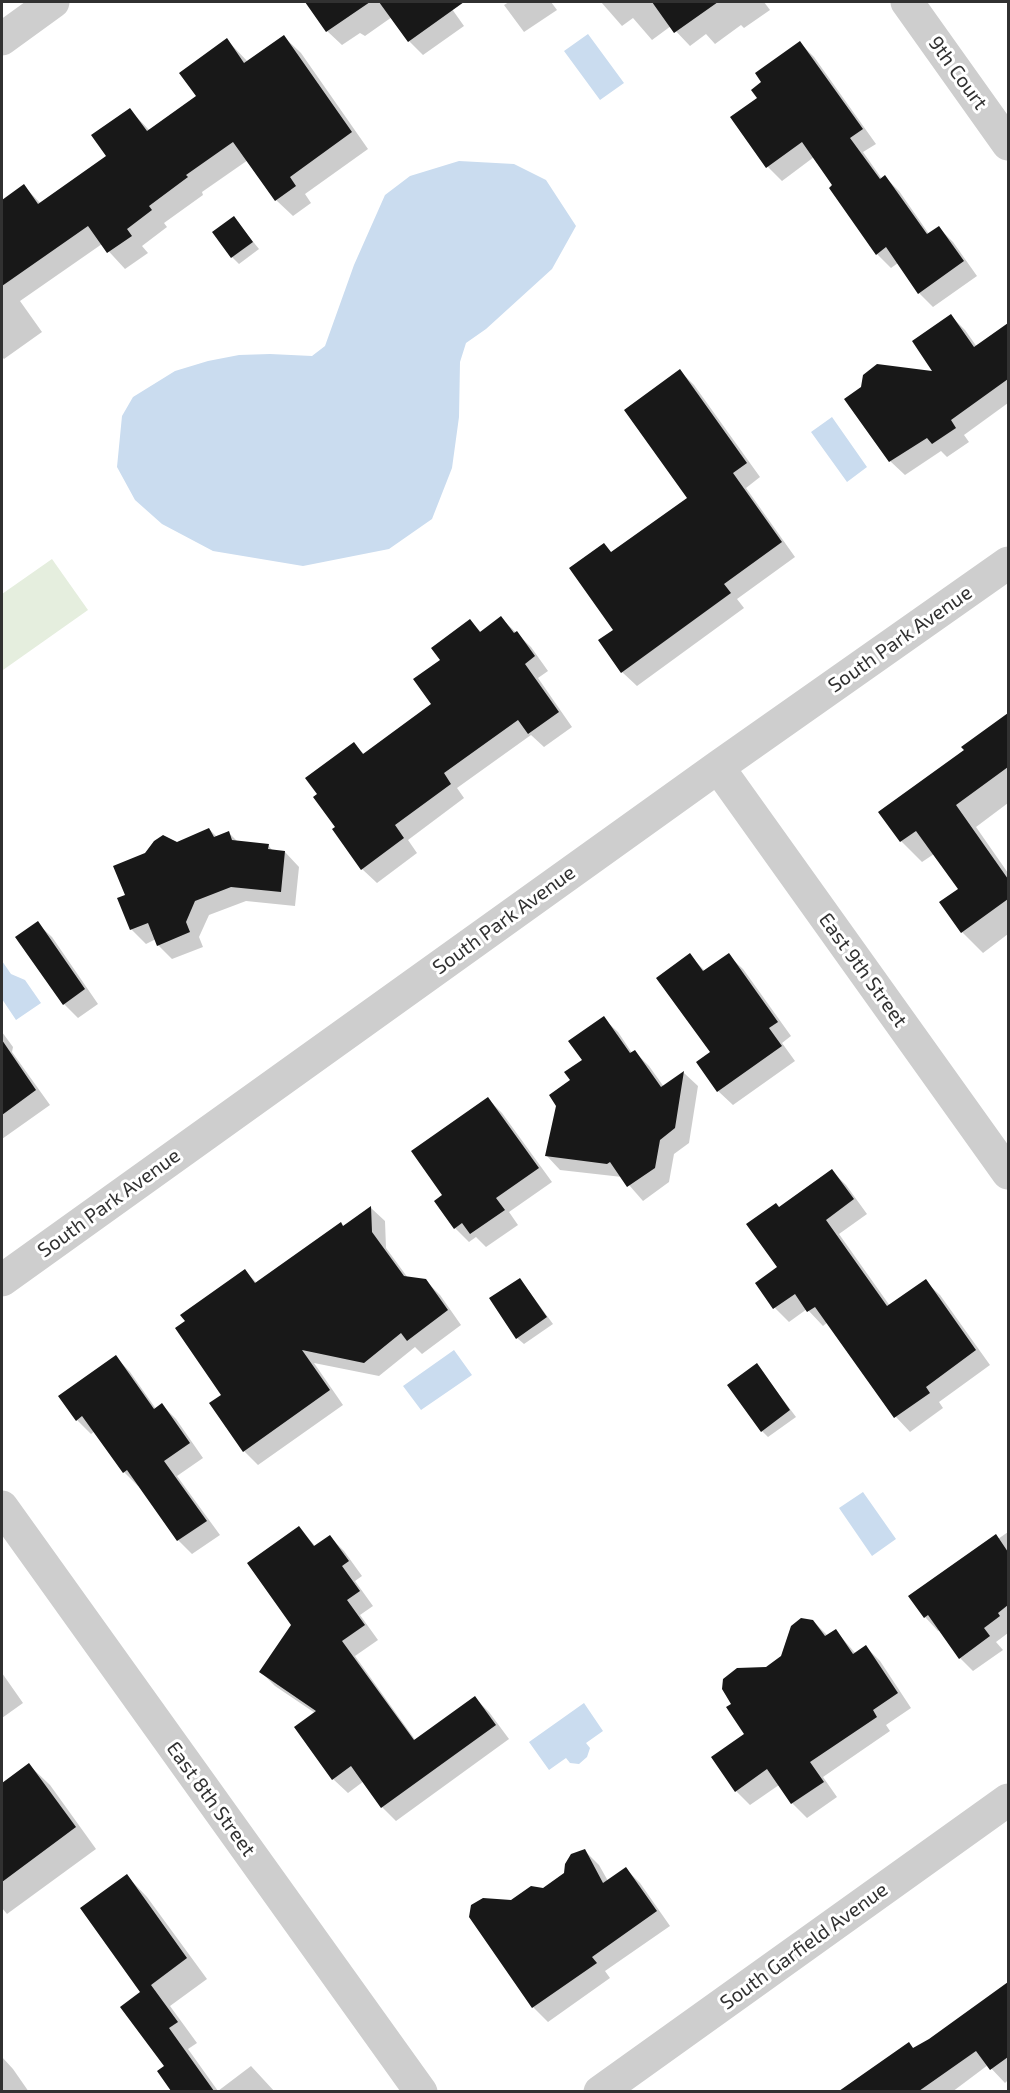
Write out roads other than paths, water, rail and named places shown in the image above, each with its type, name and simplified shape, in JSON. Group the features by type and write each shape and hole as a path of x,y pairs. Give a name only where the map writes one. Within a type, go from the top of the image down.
{"street":[{"path":"2,39 53,2"},
{"name":"9th Court","path":"907,2 1008,144"},
{"name":"South Park Avenue","path":"2,1280 717,767 1008,563"},
{"name":"East 9th Street","path":"717,767 1008,1173"},
{"name":"East 8th Street","path":"2,1507 421,2091"},
{"name":"South Garfield Avenue","path":"600,2091 1008,1800"}],"water":[{"path":"588,34 624,83 600,100 564,51"},
{"path":"459,161 514,164 546,180 576,226 552,269 486,329 466,343 460,362 459,417 452,468 432,519 389,549 303,566 213,551 162,524 135,500 117,467 122,416 133,397 175,371 208,361 239,355 312,356 325,346 354,265 385,195 410,176"},
{"path":"832,417 867,467 847,482 811,432"},
{"path":"2,961 11,974 25,980 41,1003 16,1020 2,999"},
{"path":"454,1350 472,1375 421,1410 403,1386"},
{"path":"863,1492 896,1539 872,1556 839,1508"},
{"path":"584,1703 603,1731 586,1743 590,1748 587,1757 579,1764 570,1763 566,1758 549,1770 529,1742"}]}
